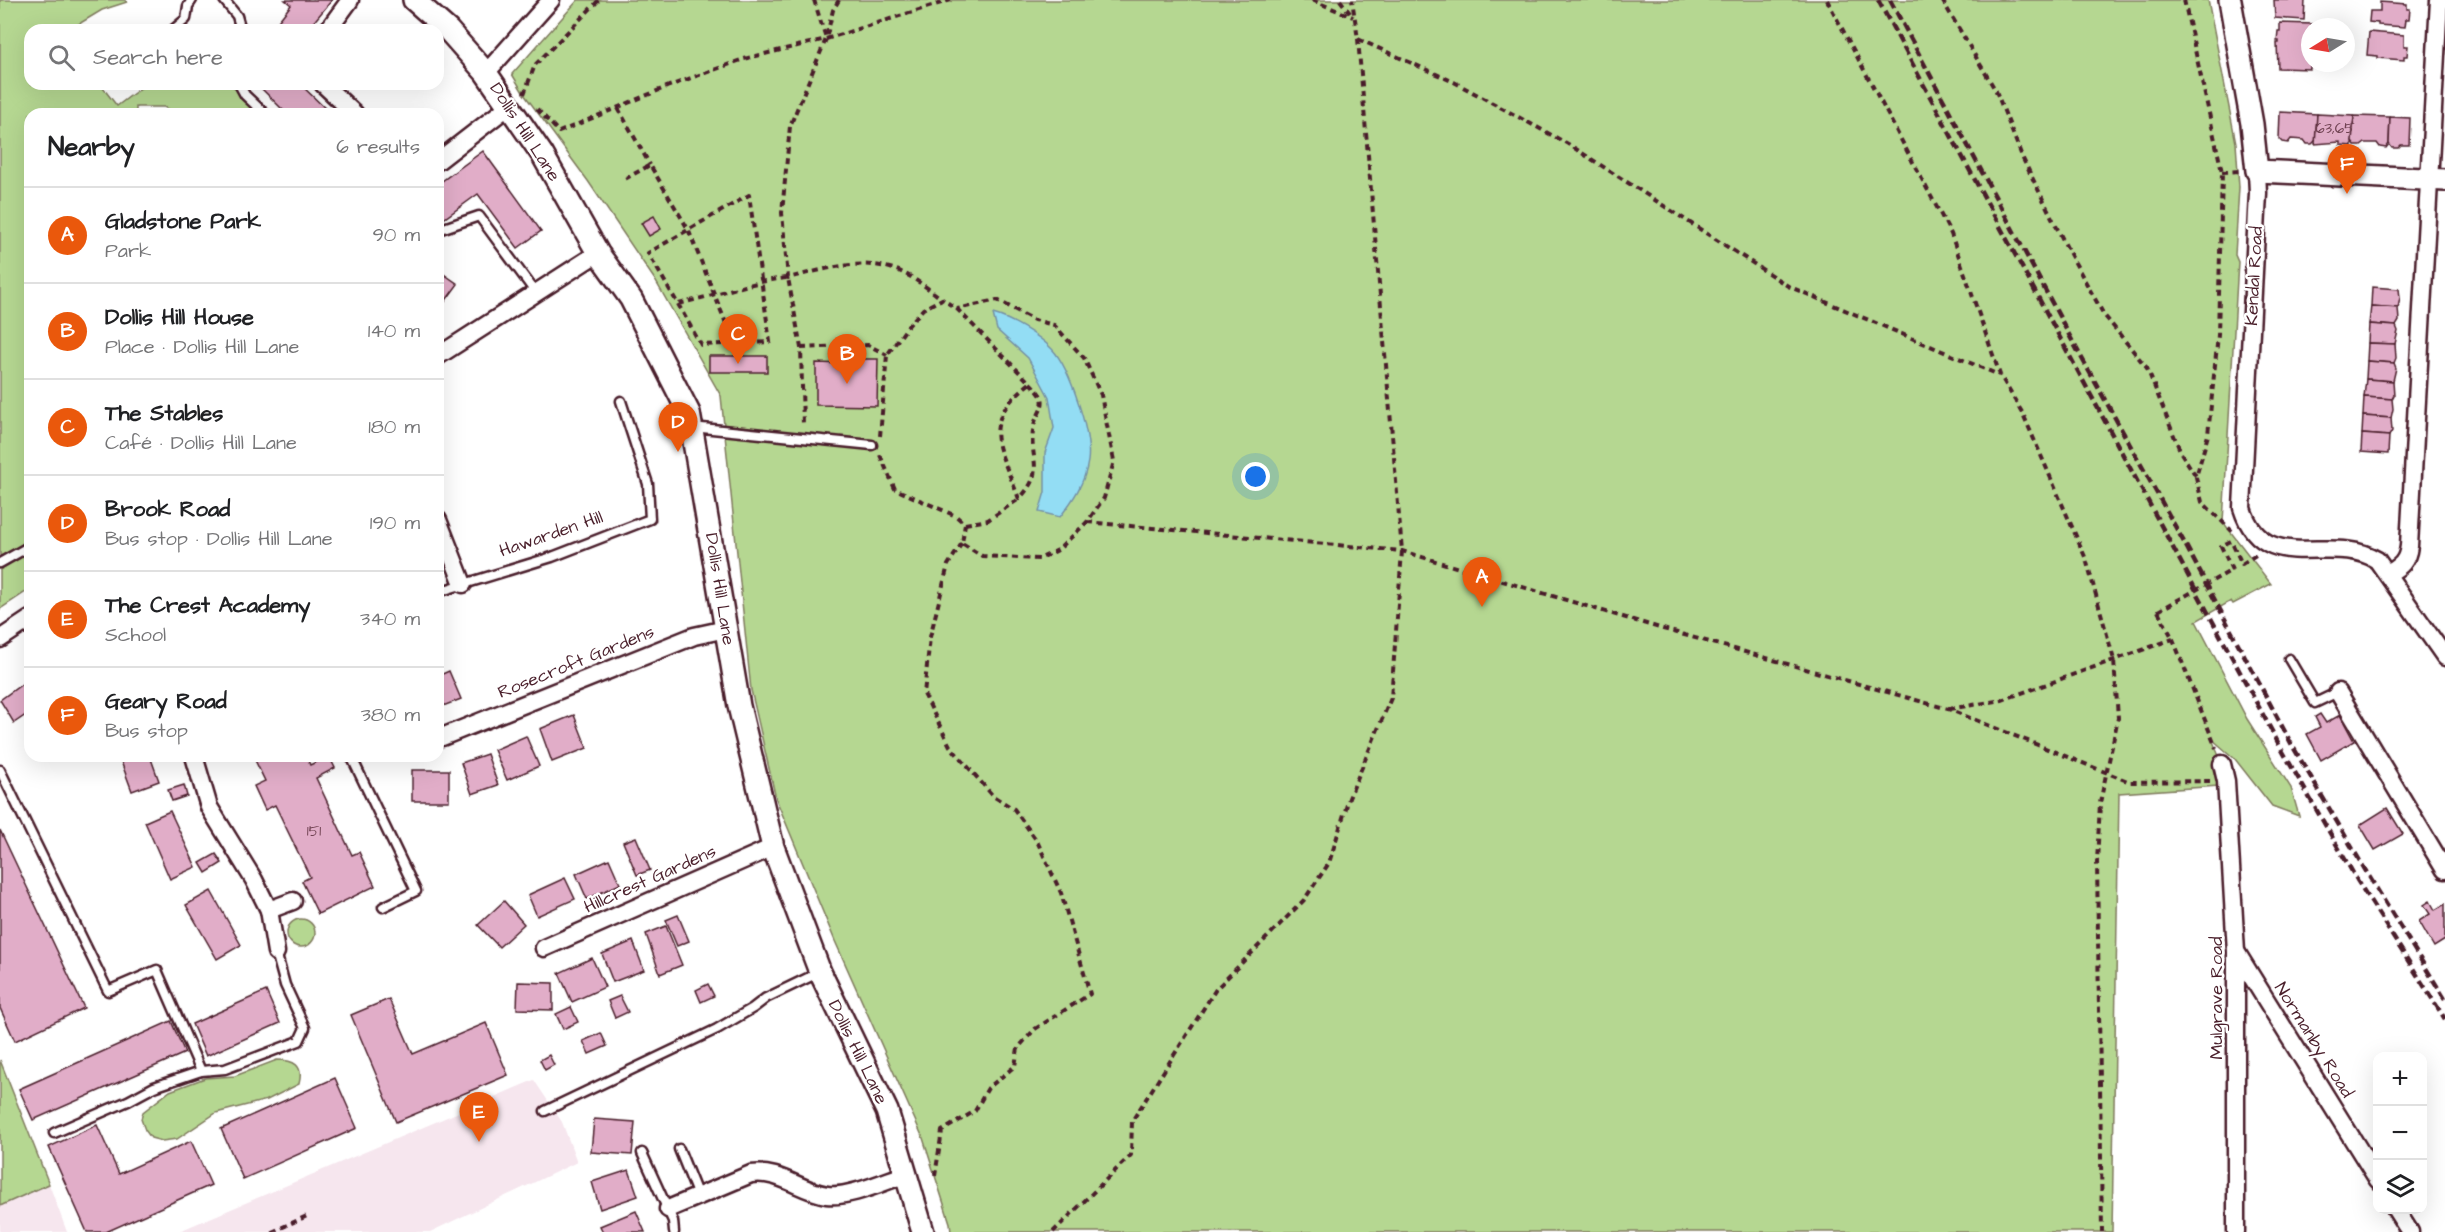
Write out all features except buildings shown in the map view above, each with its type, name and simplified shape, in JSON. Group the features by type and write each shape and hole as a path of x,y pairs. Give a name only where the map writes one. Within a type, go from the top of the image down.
{"street":[{"path":"332,24 350,0"},
{"name":"Dollis Hill Lane","path":"414,0 441,24"},
{"path":"486,73 551,0"},
{"name":"Kendal Road","path":"2230,0 2252,124 2250,171 2258,193 2242,508 2262,550"},
{"path":"2388,574 2403,564 2409,546 2437,180 2439,0"},
{"name":"Dollis Hill Lane","path":"444,26 486,73 516,100 542,154 598,253 613,271 636,308 689,413 739,706 773,847 820,972 887,1111 923,1232"},
{"path":"329,90 349,108"},
{"path":"444,156 516,100"},
{"path":"2250,171 2437,180"},
{"path":"444,352 598,253"},
{"path":"444,535 463,584"},
{"path":"2262,550 2274,548 2364,552 2377,560 2388,574 2445,657"},
{"path":"0,639 24,623"},
{"name":"Rosecroft Gardens","path":"444,736 693,636 726,629"},
{"path":"2338,692 2445,870"},
{"path":"196,762 209,807 254,880 269,910 276,951"},
{"name":"Mulgrave Road","path":"2222,764 2226,781 2236,952 2236,1232"},
{"name":"Hillcrest Gardens","path":"544,948 773,847"},
{"path":"269,910 293,901"},
{"name":"Normanby Road","path":"2236,952 2373,1172"},
{"path":"668,1209 752,1174 775,1175 823,1195 838,1196 907,1174"},
{"path":"2399,1214 2410,1232"}],"lane":[{"path":"180,24 186,19 188,6 192,0"},
{"path":"224,0 237,16 239,24"},
{"path":"242,90 259,108"},
{"path":"444,228 479,216 536,293"},
{"name":"Hawarden Hill","path":"444,590 552,557 650,519 648,484 621,401"},
{"path":"692,426 872,445"},
{"path":"0,564 24,550"},
{"path":"2289,659 2315,703 2338,692"},
{"path":"354,762 416,891 383,907"},
{"path":"0,770 108,991 157,970 201,1071"},
{"path":"54,1132 128,1101 154,1087 201,1071 225,1069 299,1041 306,1028 285,985 276,951"},
{"path":"545,1111 726,1024 766,998 820,972"},
{"path":"679,1149 698,1196"},
{"path":"642,1153 673,1221 674,1232"}],"path":[{"path":"599,0 535,65 516,100 559,132 744,59 826,39 951,0"},
{"path":"814,0 826,39"},
{"path":"803,438 801,348 788,278 782,213 790,126 826,39 833,10 839,0"},
{"path":"1312,0 1353,18"},
{"path":"1340,0 1353,18"},
{"path":"1053,1232 1131,1155 1132,1121 1216,989 1304,900 1329,863 1349,798 1391,698 1402,551 1358,39 1352,0"},
{"path":"1827,0 1951,234 2000,375 2023,414 2086,560 2114,660 2118,718 2100,803 2097,862 2102,1232"},
{"path":"1942,0 1996,91 2023,159 2069,252 2104,315 2147,368 2181,453 2196,477 2202,502 2233,532"},
{"path":"2184,0 2222,172 2218,335 2208,435 2196,477"},
{"path":"1358,39 1454,82 1568,144 1788,286 2000,375"},
{"path":"618,107 688,229 734,343"},
{"path":"625,179 650,165"},
{"path":"2222,172 2250,171"},
{"path":"749,195 770,342 701,345 648,253 688,229 749,195"},
{"path":"678,304 839,266 872,264 909,276 957,309 1042,397 1042,404 1034,424 1033,442 1036,467 1030,487 1019,499 988,520 965,524"},
{"path":"942,298 923,309 886,355 882,434 872,445 884,460 895,489 956,516 965,524"},
{"path":"957,309 997,300 1035,320 1054,325 1084,358 1101,395 1114,461 1104,498 1087,522 1058,550 1039,560 982,556 962,543"},
{"path":"801,348 868,345 886,355"},
{"path":"1019,499 998,448 997,430 1004,408 1030,383"},
{"path":"1087,522 1402,551 1663,629 1948,710 2130,782 2226,781"},
{"path":"935,1176 942,1131 975,1111 988,1088 1015,1066 1018,1048 1035,1029 1090,994 1061,893 1037,841 1014,809 993,796 950,746 924,694 930,637 948,565 962,543 965,524"},
{"path":"2222,764 2173,639 2158,610 2232,570 2221,546 2231,541 2242,564 2262,550"},
{"path":"2248,548 2262,550"},
{"path":"1948,710 2002,700 2173,639"},
{"path":"272,1232 307,1216"}],"shaded area":[{"path":"534,1080 562,1122 577,1162 430,1232 177,1232"},
{"path":"49,1184 67,1232 0,1232 0,1206"}],"green space":[{"path":"0,0 124,0 127,2 102,10 79,24 24,24 24,90 105,90 117,106 138,90 243,90 261,108 24,108 24,593 0,609"},
{"path":"578,0 2208,0 2236,143 2239,187 2235,255 2238,262 2223,522 2271,584 2233,604 2231,601 2196,621 2247,719 2291,788 2299,816 2272,806 2235,759 2212,739 2223,766 2219,786 2119,793 2112,1232 951,1232 923,1138 835,941 776,799 751,690 721,396 655,280 512,74"},
{"path":"301,919 311,923 315,933 311,943 301,947 291,943 287,933 291,923"},
{"path":"0,1060 49,1184 0,1206"},
{"path":"277,1060 288,1061 299,1068 299,1084 267,1100 216,1113 177,1139 162,1141 151,1138 145,1130 141,1119 143,1112 170,1091 205,1078 235,1076"}],"water":[{"path":"993,314 1024,328 1052,349 1066,371 1078,402 1087,435 1088,461 1074,498 1060,517 1039,512 1045,492 1045,453 1054,428 1049,397 1028,358 997,330"}],"railway":[{"path":"1878,0 2282,750 2357,880 2445,1019"},
{"path":"1890,0 2292,745 2367,873 2445,999"}],"place":[{"name":"Geary Road","path":"2347,194"},
{"name":"The Stables","path":"738,364"},
{"name":"Dollis Hill House","path":"847,384"},
{"name":"Brook Road","path":"678,452"},
{"name":"Gladstone Park","path":"1482,607"},
{"name":"The Crest Academy","path":"479,1142"}]}
